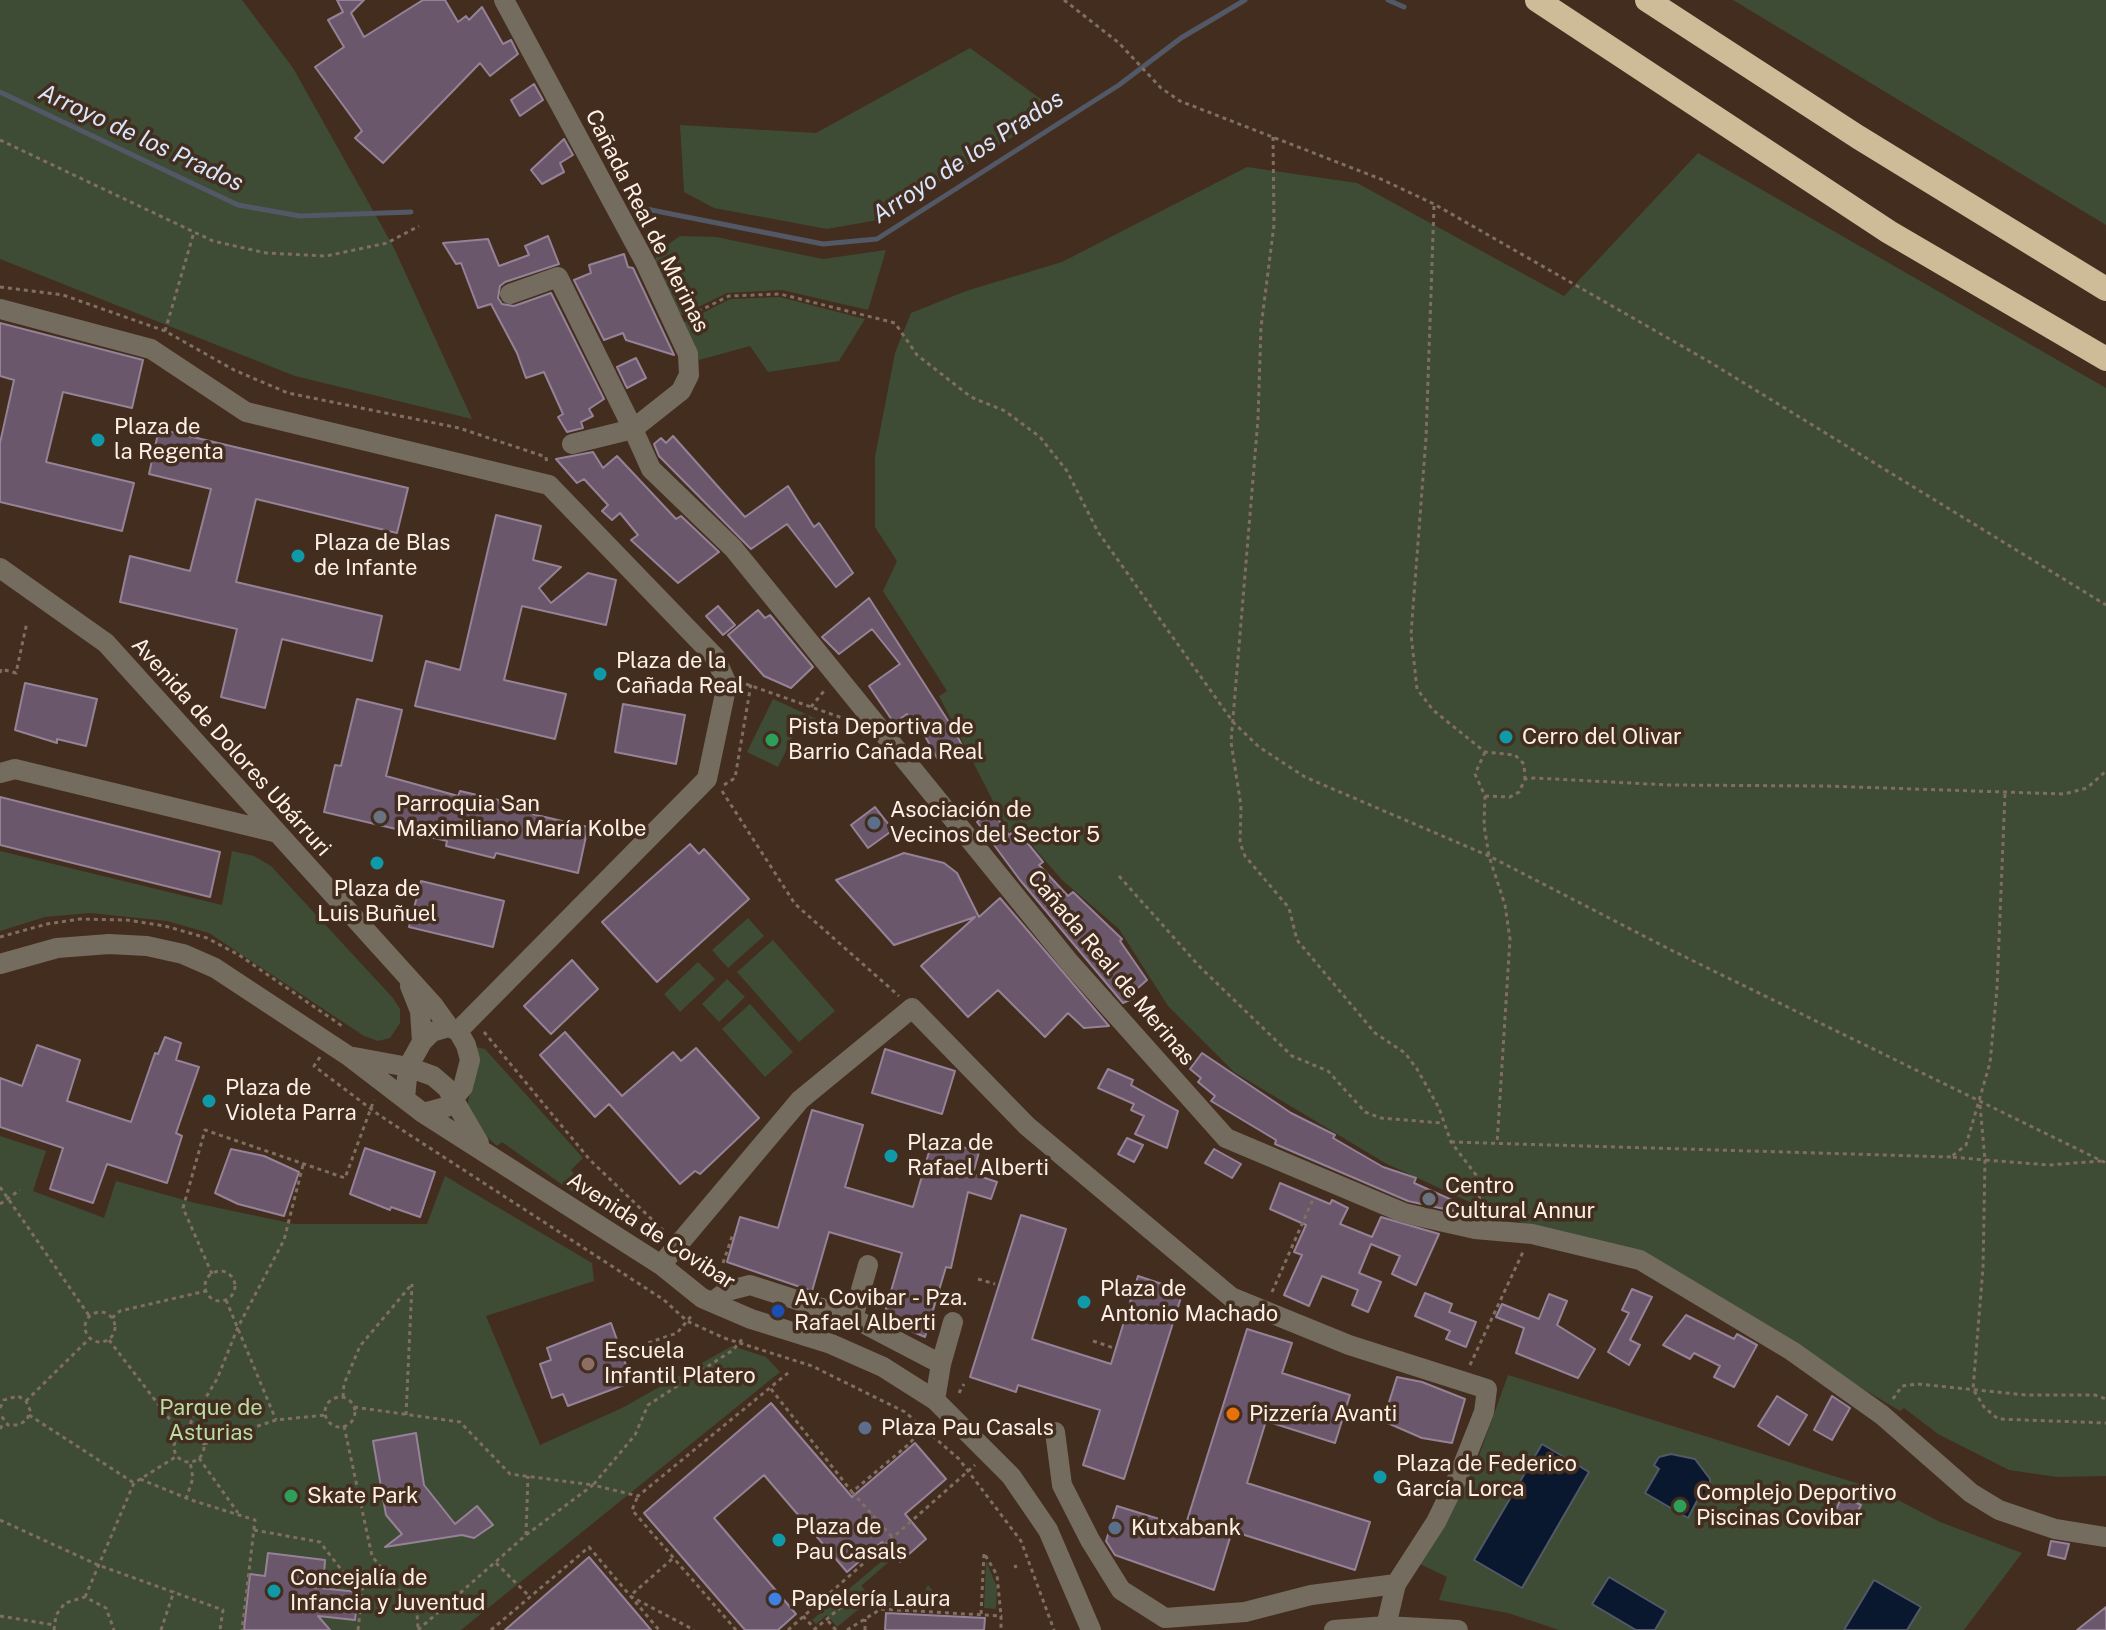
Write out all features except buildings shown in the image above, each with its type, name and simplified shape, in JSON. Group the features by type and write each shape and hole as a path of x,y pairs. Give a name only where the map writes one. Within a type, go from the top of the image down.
{"highway":[{"path":"1537,0 1889,232 2106,359"},
{"path":"1647,0 1858,137 2106,289"}],"street":[{"name":"Cañada Real de Merinas","path":"504,0 645,262 688,354 689,375 681,391 633,429 651,469 733,548 1070,963 1226,1138 1404,1213 1475,1229 1532,1234 1640,1260 1792,1351 1882,1415 1971,1493 1999,1510 2055,1529 2106,1537"},
{"path":"510,294 558,277 633,429 572,444"},
{"path":"0,309 151,349 246,412 549,485 715,657 727,684 707,779 703,785 460,1027 432,1032 422,1042 408,1067 405,1098"},
{"name":"Avenida de Dolores Ubárruri","path":"0,568 106,643 407,979 460,1027"},
{"path":"0,773 15,769 274,832"},
{"name":"Avenida de Covibar","path":"0,964 57,948 109,944 147,946 183,954 215,968 350,1057 423,1113 661,1265 703,1307 831,1344 883,1367 935,1400 1011,1476 1048,1530 1091,1630"},
{"name":"Avenida de Dolores Ubárruri","path":"407,979 420,1011 422,1042"},
{"path":"661,1265 800,1100 912,1008 1027,1126 1231,1297 1349,1345 1487,1389 1484,1412 1459,1475 1436,1522 1396,1584 1386,1626"},
{"path":"423,1113 437,1112 463,1087 470,1060 460,1027"},
{"name":"Avenida de Covibar","path":"350,1057 408,1067 433,1076 453,1099 484,1151"},
{"path":"853,1318 868,1265"},
{"path":"703,1307 727,1291 750,1285 853,1318 941,1364"},
{"path":"935,1400 953,1322"},
{"path":"1055,1432 1062,1485 1090,1540 1121,1590 1165,1618 1245,1612 1311,1595 1396,1584"},
{"path":"1334,1630 1386,1626 1458,1630"}],"path":[{"path":"1064,0 1119,43 1161,88 1180,101 1383,180 1434,204 1708,361 2106,605"},
{"path":"1273,137 1274,225 1261,327 1258,419 1233,722 1232,762 1241,806 1240,843 1245,856 1289,908 1297,940 1375,1033 1405,1053 1417,1069 1439,1108 1451,1142 1476,1175 1480,1193 1475,1229"},
{"path":"0,140 213,241 266,253 326,256 387,243 419,226"},
{"path":"1434,204 1426,438 1411,634 1417,689 1433,710 1485,752 1515,755 1524,764 1525,779 1510,797 1485,796"},
{"path":"165,331 194,232"},
{"path":"0,287 63,295 165,331 234,370 288,393 459,428 546,457 549,485"},
{"path":"673,323 729,296 780,294 895,323 917,355 971,397 1005,411 1040,437 1067,471 1098,532 1233,722 1259,747 1305,777 1489,856 1671,950 2105,1162"},
{"path":"0,673 1,669 16,673 27,622"},
{"path":"727,684 751,684 837,718 879,727"},
{"path":"751,684 735,778 720,788 795,904 912,1008"},
{"path":"1485,752 1475,774 1485,796 1484,825 1489,856 1505,905 1510,939 1497,1144"},
{"path":"1525,779 2064,794 2087,788 2106,771"},
{"path":"1951,1157 1966,1145 1990,1063 1997,988 2005,794"},
{"path":"1119,876 1200,967 1292,1056 1328,1071 1365,1112 1381,1118 1442,1123"},
{"name":"Avenida de Covibar","path":"460,1027 663,1231 676,1233"},
{"path":"322,1054 314,1066 370,1108 664,1300 687,1321 740,1343 812,1366 886,1399 924,1428 969,1471 1021,1541 1054,1630"},
{"path":"212,1274 183,1208 205,1130 345,1178 376,1096"},
{"path":"1980,1101 1985,1160 1983,1268 1973,1389 1984,1407 1998,1419 2106,1423"},
{"path":"1451,1142 1951,1157 2049,1165 2105,1162"},
{"path":"190,1432 191,1422 217,1379 238,1327 284,1240 303,1164"},
{"path":"1264,1311 1322,1179"},
{"path":"0,1187 90,1317"},
{"path":"0,1204 20,1190"},
{"path":"723,1263 733,1234"},
{"path":"1463,1380 1532,1234"},
{"path":"221,1271 233,1279 235,1288 226,1300 211,1298 206,1291 206,1281 212,1274 221,1271"},
{"path":"978,1279 995,1284"},
{"path":"343,1397 344,1384 360,1346 412,1284 406,1415"},
{"path":"112,1318 120,1311 206,1291"},
{"path":"226,1300 276,1420"},
{"path":"633,1348 677,1333 703,1307"},
{"path":"90,1317 103,1313 112,1318"},
{"path":"90,1317 85,1330 90,1338 99,1342 109,1340 114,1332 112,1318"},
{"path":"418,1629 526,1535 593,1485 635,1435 648,1405 740,1343 744,1337"},
{"path":"26,1401 90,1338"},
{"path":"109,1340 181,1434"},
{"path":"1093,1341 1114,1348"},
{"path":"736,1630 632,1510 638,1496 788,1373"},
{"path":"959,1393 964,1384"},
{"path":"1882,1415 1902,1386 1918,1384 2026,1395 2095,1395 2106,1399"},
{"path":"770,1388 852,1492 893,1538"},
{"path":"0,1429 4,1422 0,1411 2,1399 18,1396 26,1401 29,1415 134,1483"},
{"path":"326,1415 330,1401 343,1397"},
{"path":"343,1397 354,1407 460,1422 510,1474 593,1485 638,1496"},
{"path":"326,1415 334,1426 344,1426 355,1416 354,1407"},
{"path":"4,1422 18,1425 29,1415"},
{"path":"204,1444 276,1420 326,1415"},
{"path":"852,1492 929,1421"},
{"path":"344,1426 372,1556 417,1613 418,1629"},
{"path":"177,1456 175,1442 181,1434 190,1432 199,1436 204,1444"},
{"path":"177,1456 190,1462 199,1458 204,1444"},
{"path":"85,1597 134,1483 177,1456"},
{"path":"199,1458 238,1513"},
{"path":"186,1499 193,1478 190,1462"},
{"path":"788,1630 975,1465"},
{"path":"526,1535 528,1476"},
{"path":"140,1479 186,1499 253,1517 242,1630"},
{"path":"0,1520 98,1565 223,1610 220,1630"},
{"path":"254,1530 320,1542 343,1572 391,1581"},
{"path":"491,1630 589,1547 659,1630"},
{"path":"981,1614 984,1553 997,1577 1001,1630"},
{"path":"630,1596 672,1559"},
{"path":"494,1562 530,1597"},
{"path":"358,1630 364,1576"},
{"path":"161,1630 174,1591"},
{"path":"803,1616 815,1629 858,1593"},
{"path":"630,1596 694,1630"},
{"path":"0,1616 54,1627 65,1603 85,1597 106,1608 114,1630"},
{"path":"847,1630 881,1609 1001,1616"},
{"path":"865,1619 865,1630"},
{"path":"826,1620 836,1630"}],"green space":[{"path":"0,0 242,0 293,68 394,248 472,419 295,376 0,259"},
{"path":"1733,0 2106,0 2106,225"},
{"path":"970,48 1045,102 1037,122 878,220 827,229 714,208 684,192 680,125 816,133"},
{"path":"1698,153 2106,388 2106,1476 2057,1477 2009,1470 1938,1434 1904,1408 1900,1411 1641,1256 1502,1217 1385,1163 1234,1072 1168,1006 1119,929 1062,880 1016,827 1009,832 939,696 947,691 883,591 897,561 875,527 875,457 895,353 911,313 966,291 1062,262 1247,167 1357,183 1564,296"},
{"path":"680,236 716,237 823,259 886,250 868,310 782,290 727,293 678,317 654,262 659,251"},
{"path":"780,297 865,319 839,361 768,372 750,346 699,360 681,324 730,299"},
{"name":"Pista Deportiva de Barrio Cañada Real","path":"773,699 817,719 811,734 797,728 778,767 747,752"},
{"path":"0,851 222,905 232,851 254,856 271,866 393,998 400,1009 400,1023 390,1038 378,1041 364,1036 209,933 167,921 90,913 45,917 0,931"},
{"path":"748,918 764,936 728,968 712,950"},
{"path":"773,940 835,1011 799,1042 737,972"},
{"path":"698,962 715,979 680,1012 664,994"},
{"path":"727,979 745,997 719,1022 702,1004"},
{"path":"750,1004 793,1052 765,1077 722,1029"},
{"path":"476,1047 485,1049 583,1158 571,1170 589,1192 584,1200 502,1142 497,1146 476,1127 467,1111"},
{"name":"Parque de Asturias","path":"0,1136 46,1151 33,1191 104,1218 116,1181 195,1203 295,1224 427,1224 445,1176 592,1263 594,1281 486,1316 540,1445 622,1408 732,1346 766,1357 780,1372 461,1630 0,1630"},
{"name":"Complejo Deportivo Piscinas Covibar","path":"1508,1375 1879,1490 1940,1522 2022,1553 1964,1630 1559,1630 1508,1613 1439,1600 1447,1577 1418,1563 1477,1461"},
{"path":"888,1556 891,1560 861,1586 876,1601 918,1604 928,1585 934,1592 921,1609 865,1604 837,1627 827,1615 816,1624 812,1620"},
{"path":"986,1561 997,1587 996,1609 984,1608"}],"water":[{"path":"1542,1444 1589,1472 1522,1588 1474,1560"},
{"path":"1671,1454 1695,1459 1710,1479 1711,1489 1705,1497 1700,1495 1688,1518 1645,1493 1659,1469 1654,1465 1659,1457"},
{"path":"1609,1577 1666,1611 1655,1630 1636,1630 1592,1604"},
{"path":"1874,1580 1921,1607 1907,1630 1844,1630"}],"waterway":[{"name":"Arroyo de los Prados","path":"636,207 823,244 877,239 1119,85 1181,38 1245,0"},
{"path":"1388,0 1404,7"},
{"name":"Arroyo de los Prados","path":"0,92 238,205 300,216 411,212"}],"place":[{"name":"Plaza de la Regenta","path":"98,440"},
{"name":"Plaza de Blas de Infante","path":"298,556"},
{"name":"Plaza de la Cañada Real","path":"600,674"},
{"name":"Cerro del Olivar","path":"1506,737"},
{"name":"Pista Deportiva de Barrio Cañada Real","path":"772,740"},
{"name":"Parroquia San Maximiliano María Kolbe","path":"380,817"},
{"name":"Asociación de Vecinos del Sector 5","path":"874,823"},
{"name":"Plaza de Luis Buñuel","path":"377,863"},
{"name":"Plaza de Violeta Parra","path":"209,1101"},
{"name":"Plaza de Rafael Alberti","path":"891,1156"},
{"name":"Centro Cultural Annur","path":"1429,1199"},
{"name":"Plaza de Antonio Machado","path":"1084,1302"},
{"name":"Av. Covibar - Pza. Rafael Alberti","path":"778,1311"},
{"name":"Escuela Infantil Platero","path":"588,1364"},
{"name":"Pizzería Avanti","path":"1233,1414"},
{"name":"Plaza Pau Casals","path":"865,1428"},
{"name":"Plaza de Federico García Lorca","path":"1380,1477"},
{"name":"Skate Park","path":"291,1496"},
{"name":"Complejo Deportivo Piscinas Covibar","path":"1680,1506"},
{"name":"Kutxabank","path":"1115,1528"},
{"name":"Plaza de Pau Casals","path":"779,1540"},
{"name":"Concejalía de Infancia y Juventud","path":"274,1591"},
{"name":"Papelería Laura","path":"775,1599"}]}
